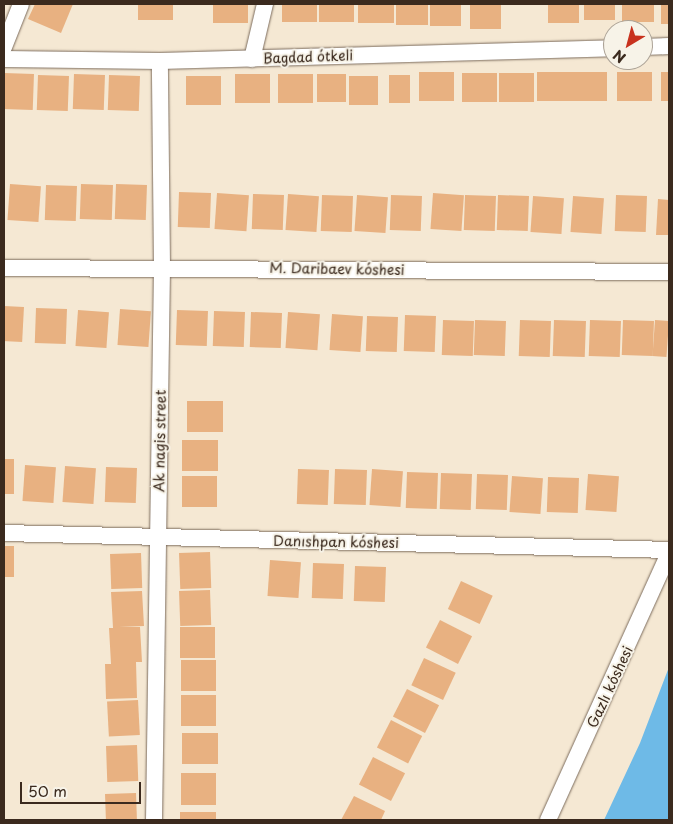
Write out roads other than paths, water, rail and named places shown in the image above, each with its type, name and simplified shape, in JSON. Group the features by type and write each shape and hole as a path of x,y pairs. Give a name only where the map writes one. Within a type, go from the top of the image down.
{"street":[{"path":"4,47 21,4"},
{"path":"252,59 265,4"},
{"path":"653,47 669,46"},
{"name":"Bagdad ótkeli","path":"4,59 160,61 603,48"},
{"name":"Ak nagis street","path":"154,820 162,267 160,61"},
{"name":"M. Daribaev kóshesi","path":"4,268 162,267 669,272"},
{"name":"Danıshpan kóshesi","path":"4,533 669,552"},
{"name":"Gazlı kóshesi","path":"548,820 669,552"}],"water":[{"path":"669,667 669,820 604,820 640,743"}]}
